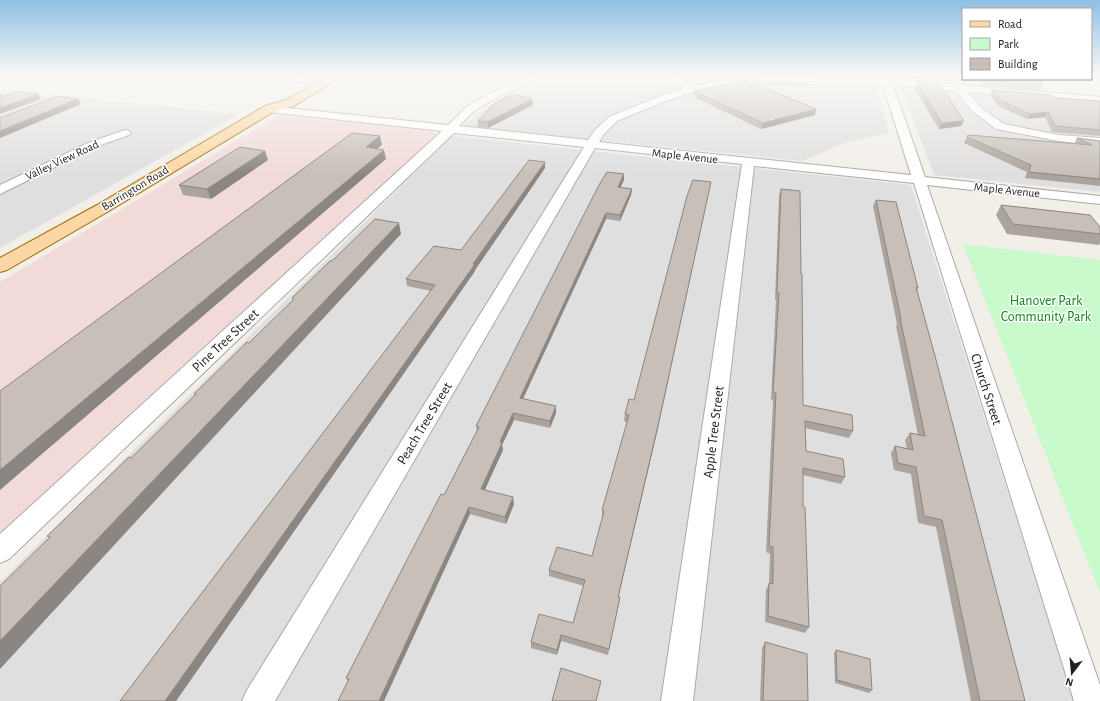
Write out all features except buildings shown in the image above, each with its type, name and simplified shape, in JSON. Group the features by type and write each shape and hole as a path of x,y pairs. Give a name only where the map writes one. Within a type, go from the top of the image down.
{"main road":[{"name":"Barrington Road","path":"0,266 110,204 269,109"}],"street":[{"name":"Maple Avenue","path":"269,109 748,163 1100,200"},
{"name":"Pine Tree Street","path":"0,551 450,130 455,123 470,109"},
{"name":"Peach Tree Street","path":"258,701 599,132 613,119 638,109"},
{"name":"Church Street","path":"896,109 1090,701"},
{"path":"976,109 1000,127 1059,138 1100,142"},
{"name":"Valley View Road","path":"0,190 94,144 125,133"},
{"name":"Apple Tree Street","path":"678,701 748,163"}],"shaded area":[{"path":"0,109 186,109 239,114 0,248"},
{"path":"486,109 882,109 889,133 844,143 803,161 463,126"},
{"path":"909,109 1100,109 1100,192 934,175"},
{"path":"279,115 430,131 437,134 437,136 0,538 0,282"},
{"path":"452,136 911,185 1074,701 0,701 0,582"}],"green space":[{"name":"Hanover Park Community Park","path":"963,244 1100,260 1100,593"}]}
